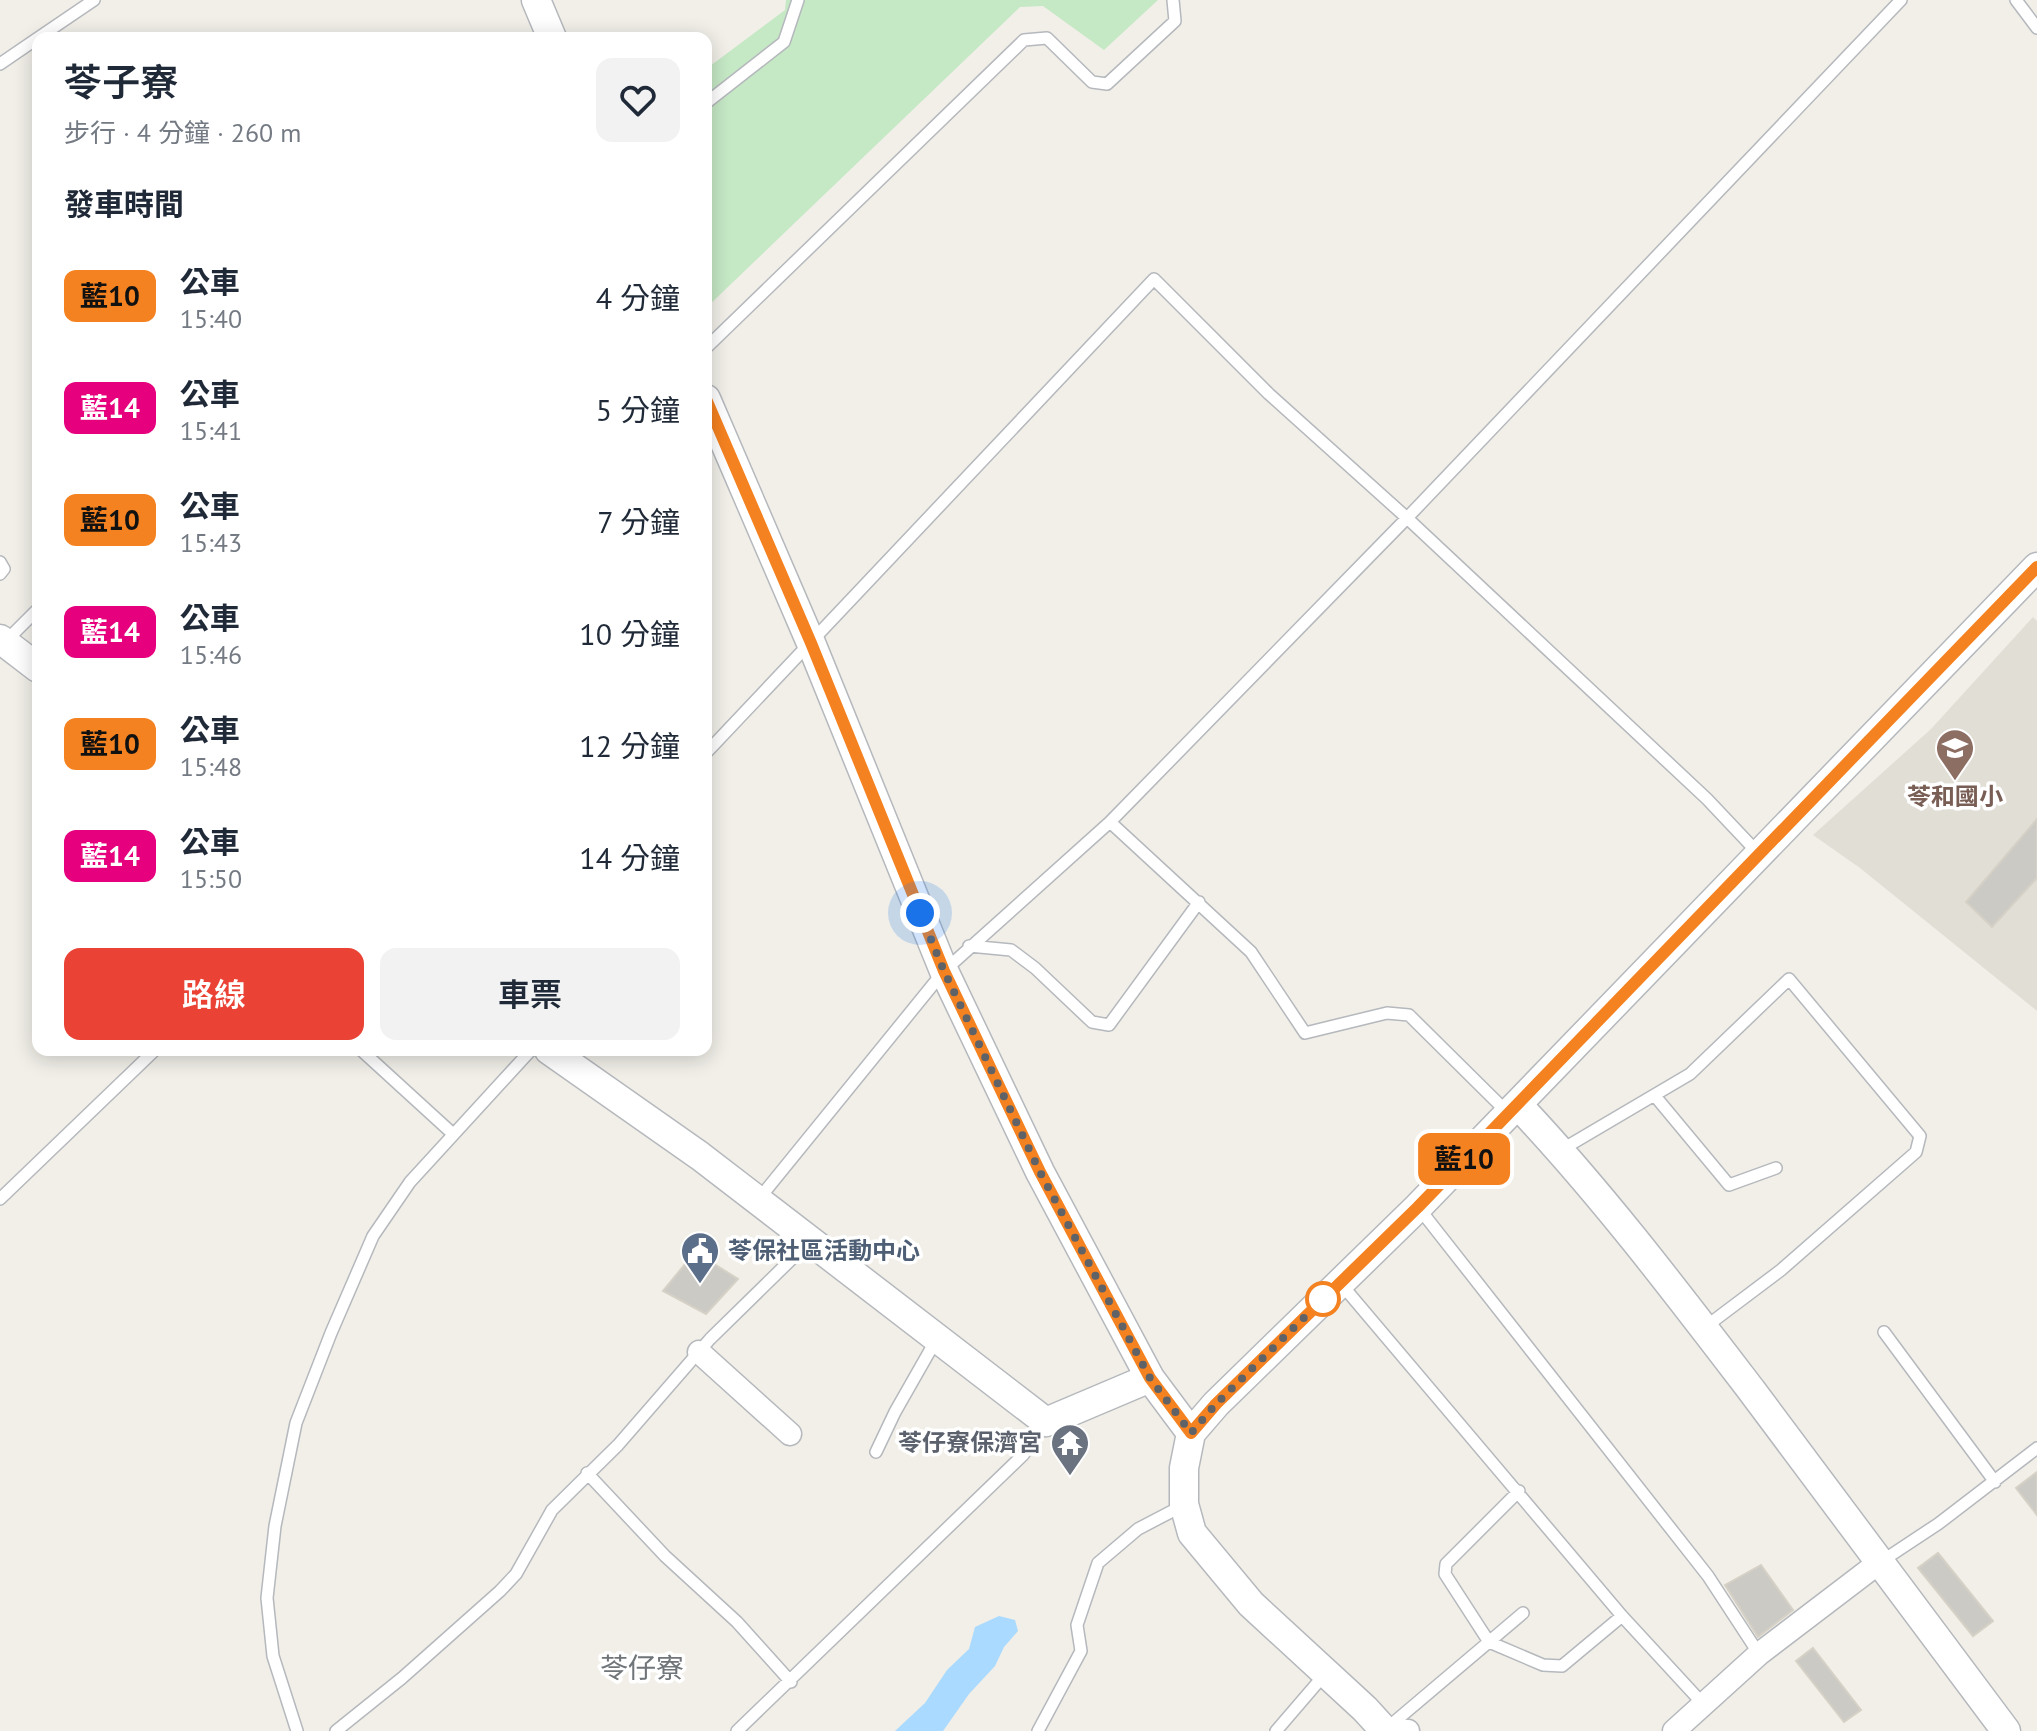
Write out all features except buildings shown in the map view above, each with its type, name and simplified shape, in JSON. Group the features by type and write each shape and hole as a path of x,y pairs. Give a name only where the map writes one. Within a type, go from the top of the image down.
{"street":[{"path":"536,0 549,32"},
{"path":"712,413 811,643 944,971 1040,1172 1150,1378 1191,1433"},
{"path":"1408,1731 1385,1731 1251,1604 1192,1533 1184,1504 1184,1468 1191,1433 1216,1404 1418,1207 2035,574"},
{"path":"2,641 32,664"},
{"path":"558,1056 758,1200 1046,1422 1150,1378"},
{"path":"1513,1109 1561,1150 1704,1328 2006,1731"},
{"path":"699,1352 790,1434"},
{"path":"1674,1731 1759,1654 1881,1561"}],"lane":[{"path":"47,32 94,0"},
{"path":"712,98 784,42 798,0"},
{"path":"712,342 1024,40 1047,38 1092,82 1107,84 1175,21 1173,0"},
{"path":"758,1200 944,971 1110,822 1407,518 1901,0"},
{"path":"2016,0 2037,28"},
{"path":"0,64 32,42"},
{"path":"712,747 1154,279 1269,394 1407,518 1707,799 1760,855"},
{"path":"0,562 4,569 0,574"},
{"path":"2,641 32,614"},
{"path":"1110,822 1251,952 1305,1033 1387,1013 1409,1015 1513,1109"},
{"path":"969,946 1011,950 1035,968 1092,1022 1109,1025 1199,902"},
{"path":"1561,1150 1690,1074 1789,979 1920,1136 1916,1152 1781,1270 1704,1328"},
{"path":"0,1199 149,1056"},
{"path":"368,1056 453,1134"},
{"path":"297,1731 273,1656 267,1598 275,1526 296,1423 373,1236 410,1182 525,1056"},
{"path":"1655,1096 1729,1185 1776,1168"},
{"path":"1418,1207 1708,1576 1759,1654"},
{"path":"336,1731 402,1678 500,1591 516,1574 552,1510 618,1445 699,1352 810,1241"},
{"path":"1340,1282 1622,1616 1704,1706"},
{"path":"1884,1332 1995,1482"},
{"path":"876,1452 895,1412 938,1338"},
{"path":"737,1731 1023,1455 1046,1422"},
{"path":"1881,1561 1938,1524 2037,1448"},
{"path":"587,1473 665,1556 737,1622 791,1682"},
{"path":"1519,1491 1446,1564 1445,1574 1489,1642 1543,1665 1562,1666 1622,1616"},
{"path":"1038,1731 1081,1651 1077,1625 1098,1563 1138,1529 1184,1504"},
{"path":"1385,1731 1523,1613"},
{"path":"1276,1731 1326,1673"}],"shaded area":[{"name":"苓和國小","path":"2033,617 2037,621 2037,1011 1860,868 1813,835 1931,729"}],"green space":[{"path":"786,0 1158,0 1104,50 1043,6 1020,7 712,302 712,65 785,10"}],"water":[{"path":"999,1616 1015,1620 1018,1631 1004,1647 995,1666 969,1694 943,1731 895,1731 925,1703 947,1670 969,1649 975,1627"}],"bus line":[{"name":"藍10","path":"712,413 811,643 944,971 1040,1172 1150,1378 1191,1433 1216,1404 1418,1207 2037,567"}],"place":[{"name":"苓和國小","path":"1955,782"},
{"name":"苓保社區活動中心","path":"700,1285"},
{"name":"苓仔寮保濟宮","path":"1070,1477"}],"district":[{"name":"苓仔寮","path":"642,1668"}],"route":[{"path":"920,913 944,971 1040,1172 1150,1378 1191,1433 1216,1404 1323,1299"}]}
